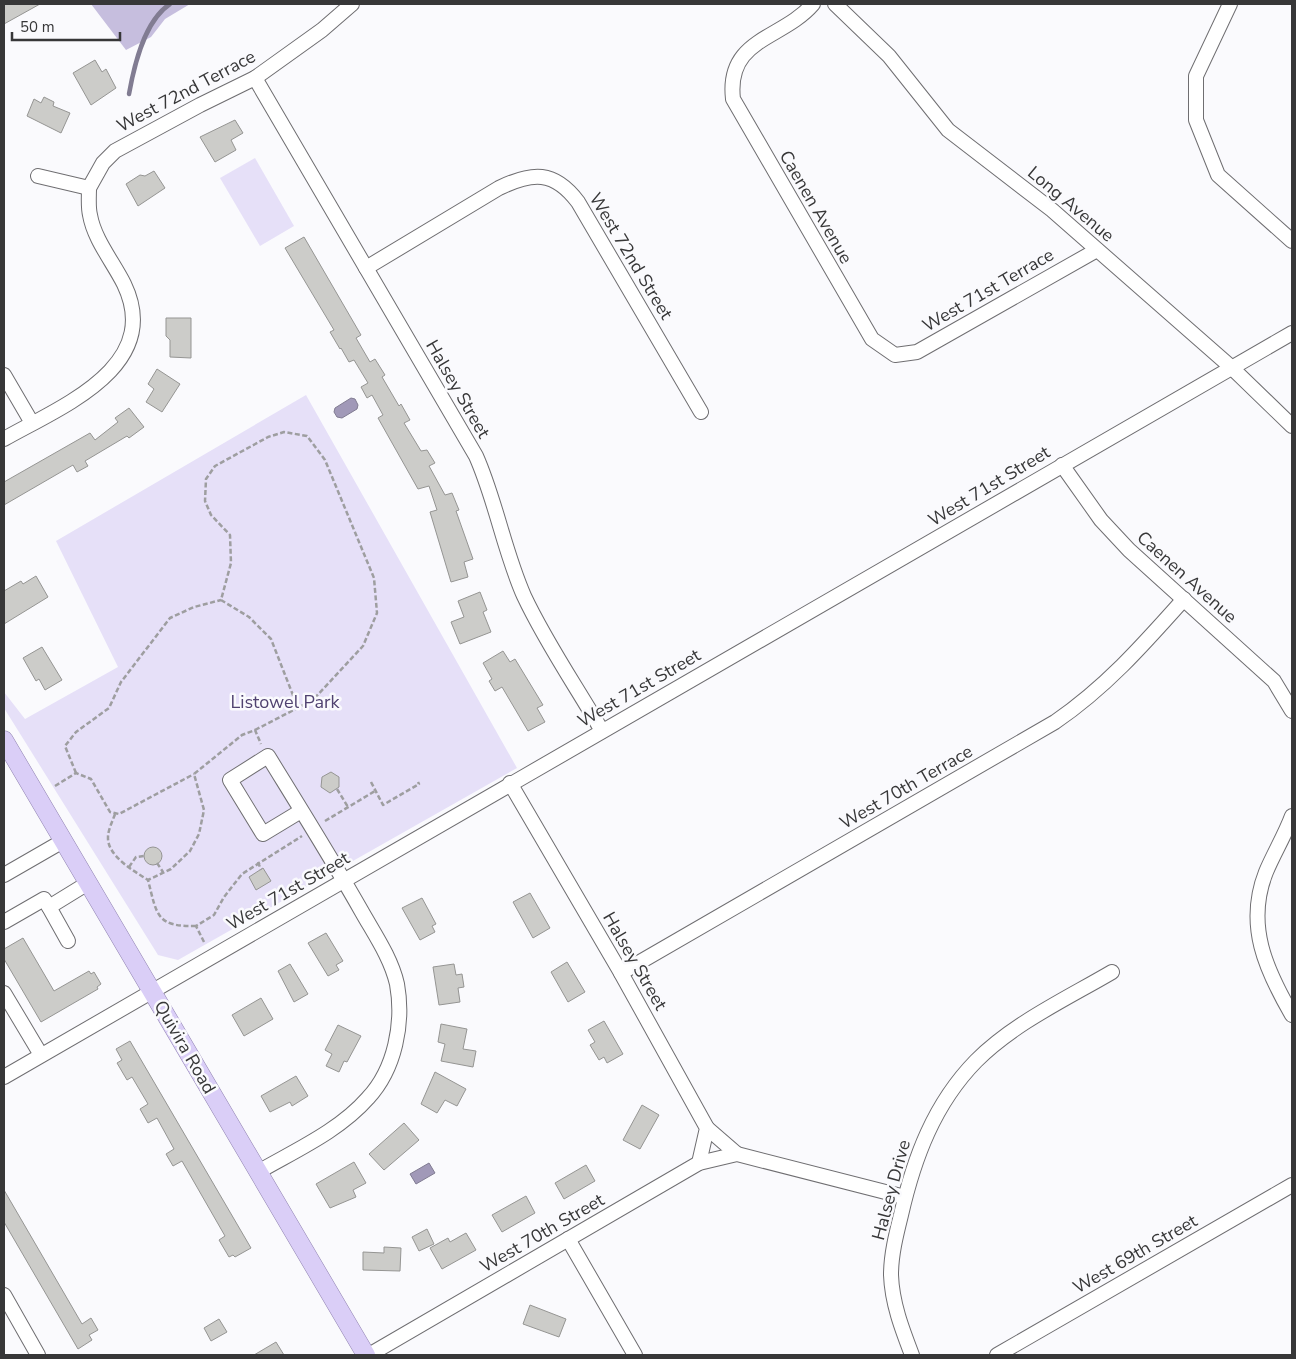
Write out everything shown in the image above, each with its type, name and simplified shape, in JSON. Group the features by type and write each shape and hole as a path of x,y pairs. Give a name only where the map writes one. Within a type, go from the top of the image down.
{"main road":[{"name":"Quivira Road","path":"4,742 368,1355"}],"street":[{"name":"West 72nd Terrace","path":"89,188 103,163 115,151 255,78 329,25 352,4"},
{"name":"Caenen Avenue","path":"813,4 790,24 759,40 742,55 736,65 731,84 733,99 872,340 895,355"},
{"name":"Long Avenue","path":"835,4 889,56 948,130 968,148 1026,189 1097,250 1231,367 1292,426"},
{"path":"1230,4 1196,76 1196,120 1218,176 1292,242"},
{"name":"Halsey Street","path":"255,78 476,456 488,483 511,561 524,595 602,731"},
{"path":"4,439 86,392 109,375 121,359 129,342 132,327 131,307 125,286 94,228 90,214 89,188 38,176"},
{"name":"West 72nd Street","path":"366,268 499,188 522,177 539,176 555,181 569,191 578,202 701,412"},
{"name":"West 71st Terrace","path":"895,355 917,352 1097,250"},
{"name":"West 71st Street","path":"5,1073 41,1055 1292,333"},
{"path":"4,374 32,423"},
{"name":"Caenen Avenue","path":"1062,465 1101,520 1128,550 1274,681 1292,711"},
{"name":"West 70th Terrace","path":"621,973 1055,722 1087,700 1111,679 1184,600"},
{"path":"258,1172 351,1116 378,1085 388,1067 397,1038 400,1010 397,984 390,962 344,880 302,811 268,756 230,780 263,834 302,811"},
{"name":"Halsey Street","path":"510,783 621,973 707,1128"},
{"path":"1292,816 1266,873 1259,899 1257,918 1260,943 1267,968 1292,1015"},
{"path":"4,874 63,841"},
{"path":"49,907 88,883"},
{"path":"4,922 44,899 68,941"},
{"name":"Halsey Drive","path":"912,1355 901,1328 894,1303 891,1275 894,1245 915,1159 940,1108 971,1066 998,1042 1028,1021 1112,972"},
{"path":"4,993 41,1055"},
{"path":"699,1163 707,1128"},
{"name":"West 70th Street","path":"707,1128 737,1154 905,1197"},
{"name":"West 70th Street","path":"368,1355 699,1163 737,1154"},
{"name":"West 69th Street","path":"997,1355 1292,1185"},
{"path":"568,1239 635,1355"},
{"path":"4,1295 38,1355"}],"path":[{"path":"221,600 231,563 230,535 211,515 205,501 206,479 215,466 268,437 284,432 307,436 325,460 374,578 377,613 363,646 313,700 298,708 255,730 242,735 194,774 119,814 110,812 91,778 76,773 65,746 76,732 109,708 121,682 170,618 194,607 221,600 249,617 271,639 298,708"},
{"path":"255,730 268,756"},
{"path":"55,786 76,773"},
{"path":"148,880 171,869 190,851 199,834 204,810 194,774"},
{"path":"371,782 383,805 419,784 418,782"},
{"path":"337,788 348,807"},
{"path":"115,814 108,837 113,851 129,867 148,880 161,920 178,926 196,926 214,915 224,897 242,874 258,862 261,870"},
{"path":"129,867 136,857 144,856"},
{"path":"157,863 163,872"},
{"path":"196,926 204,942"}],"green space":[{"path":"255,158 294,226 260,246 220,178"},
{"name":"Listowel Park","path":"306,395 517,768 178,960 158,955 4,708 4,692 25,719 118,667 56,541"}],"shaded area":[{"path":"91,4 190,4 165,19 151,37 126,50"},
{"path":"351,398 355,399 358,405 357,409 342,418 337,417 334,412 335,408"},
{"path":"429,1163 435,1173 416,1184 410,1174"}],"building":[{"path":"4,4 40,4 4,24"},
{"path":"95,60 102,72 106,69 116,88 91,105 73,73"},
{"path":"44,97 54,102 53,106 70,113 61,133 27,116 34,99 41,103"},
{"path":"235,120 243,133 231,140 236,150 215,162 200,137"},
{"path":"154,171 165,188 138,206 126,184 140,175 145,176"},
{"path":"304,237 361,335 356,338 370,362 375,359 385,375 382,377 399,406 401,404 410,420 404,423 421,451 427,450 435,463 429,466 445,495 452,493 459,510 456,511 473,559 464,562 468,577 451,582 430,512 437,510 429,486 418,489 378,418 383,415 372,395 367,398 361,387 368,383 354,360 349,362 340,349 330,332 334,330 285,248"},
{"path":"166,318 191,318 191,358 170,357 170,340 166,336"},
{"path":"157,369 180,384 162,412 146,402 154,389 148,384"},
{"path":"129,408 144,427 129,438 127,436 85,461 88,466 77,472 73,465 4,505 4,482 90,433 95,440 118,422 115,418"},
{"path":"36,576 48,597 4,624 4,591 21,581 23,584"},
{"path":"480,592 487,610 483,612 491,632 460,644 451,622 464,617 458,601"},
{"path":"42,647 62,680 45,690 39,679 36,681 23,658"},
{"path":"503,651 510,662 515,659 543,705 537,708 545,722 528,731 502,687 495,691 489,681 492,679 483,663"},
{"path":"331,772 339,777 339,787 330,793 321,787 322,777"},
{"path":"153,847 159,850 162,856 159,862 153,865 147,862 144,856 147,850"},
{"path":"263,868 271,881 256,890 249,877"},
{"path":"530,893 550,928 533,938 513,902"},
{"path":"422,898 436,924 432,926 435,932 420,940 402,908"},
{"path":"326,933 343,961 336,965 339,970 328,976 308,943"},
{"path":"23,938 54,991 89,971 91,974 94,972 101,984 97,987 98,989 41,1022 4,959 4,949"},
{"path":"567,962 585,992 568,1002 551,972"},
{"path":"290,964 308,994 294,1002 278,971"},
{"path":"454,964 456,975 462,974 464,987 458,988 460,1002 439,1005 433,967"},
{"path":"261,998 273,1019 244,1036 232,1015"},
{"path":"604,1021 623,1054 607,1063 604,1057 599,1060 590,1045 595,1042 588,1030"},
{"path":"441,1024 467,1029 463,1049 476,1051 473,1067 441,1061 445,1044 438,1042"},
{"path":"338,1025 361,1036 347,1062 344,1061 339,1072 326,1066 332,1054 325,1050"},
{"path":"130,1041 251,1248 235,1257 233,1255 229,1257 219,1240 225,1236 182,1161 173,1166 166,1154 174,1149 157,1118 148,1123 140,1109 148,1104 132,1077 127,1080 117,1063 122,1060 116,1049"},
{"path":"435,1072 466,1089 457,1106 445,1100 437,1113 421,1104"},
{"path":"296,1076 308,1096 292,1106 290,1102 270,1112 261,1096"},
{"path":"642,1105 659,1115 640,1149 623,1140"},
{"path":"404,1123 419,1140 384,1170 369,1154"},
{"path":"354,1162 366,1183 353,1190 356,1197 330,1208 316,1184"},
{"path":"586,1165 595,1181 564,1199 555,1183"},
{"path":"4,1190 82,1324 91,1318 98,1330 89,1335 92,1340 78,1349 4,1222"},
{"path":"526,1196 535,1213 502,1232 492,1215"},
{"path":"427,1229 434,1244 419,1251 412,1237"},
{"path":"466,1233 476,1250 442,1269 430,1248 448,1238 450,1242"},
{"path":"384,1247 401,1248 400,1271 363,1270 363,1252 384,1253"},
{"path":"530,1305 566,1319 559,1337 523,1324"},
{"path":"219,1319 227,1332 211,1341 204,1328"},
{"path":"276,1342 284,1355 254,1355"}],"waterway":[{"path":"129,94 137,58 147,33 153,21 170,4"}]}
